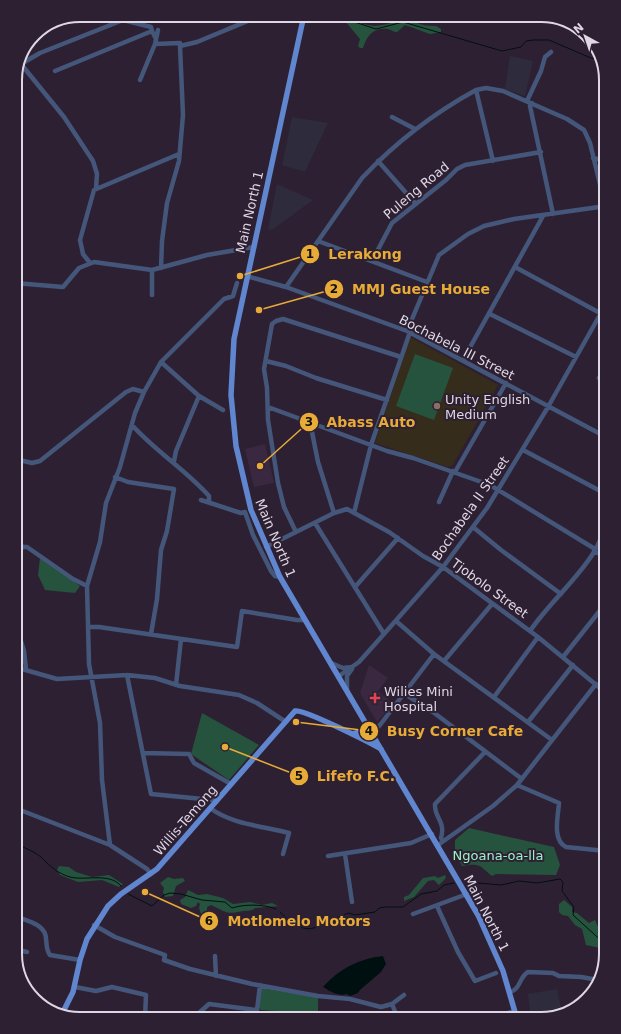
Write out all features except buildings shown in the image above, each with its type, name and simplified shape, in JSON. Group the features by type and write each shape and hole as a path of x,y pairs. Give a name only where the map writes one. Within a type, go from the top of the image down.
{"main road":[{"name":"Main North 1","path":"302,22 254,247 242,293 232,351 231,395 233,428 244,485 251,510 280,577 432,834 441,843 494,947 515,1011"},
{"name":"Willis-Temong","path":"64,1010 75,987 80,960 87,939 94,925 115,899 151,874 232,784 293,713 300,710 351,734"},
{"path":"351,734 360,732 368,725"},
{"path":"351,734 382,750"}],"street":[{"path":"25,62 40,53 118,22"},
{"path":"131,22 151,27 156,37"},
{"path":"180,46 197,42 245,22"},
{"path":"140,80 155,44 158,30"},
{"path":"55,71 152,31"},
{"path":"155,44 180,43 183,116 179,160 167,203 160,252 160,268"},
{"path":"527,101 541,71 545,57 551,52"},
{"path":"24,67 64,117 93,161 96,174 96,189 94,190 80,240 83,254 90,263"},
{"path":"286,287 362,178 378,161 414,129 476,90 492,89 527,101 578,125 584,130 590,143 599,182"},
{"path":"476,90 492,161"},
{"path":"532,103 530,106 553,214"},
{"path":"392,117 414,129"},
{"name":"Puleng Road","path":"372,261 392,223 458,169 465,165 541,152"},
{"path":"96,189 179,154"},
{"path":"593,158 599,159"},
{"path":"378,161 415,203"},
{"path":"266,547 343,510 354,513 371,445 409,332 427,282 439,256 468,234 484,226 599,207"},
{"path":"463,360 490,314 543,216"},
{"path":"318,241 427,282"},
{"path":"22,283 63,286 79,268 94,262 152,270 208,255 254,247"},
{"path":"515,267 599,312"},
{"path":"152,270 152,295"},
{"name":"Bochabela III Street","path":"246,276 286,287 409,332 599,433"},
{"path":"110,845 102,780 100,723 91,678 87,586 100,542 106,503 144,392 161,362 224,299 233,296 237,284"},
{"path":"234,292 242,293"},
{"path":"490,314 576,357"},
{"name":"Bochabela II Street","path":"347,690 347,676 353,667 443,567 498,491 548,407 599,315"},
{"path":"296,532 284,507 278,483 268,420 264,370 272,324 282,319 401,357"},
{"path":"266,361 386,400"},
{"path":"161,362 199,396 223,410"},
{"path":"438,502 506,383"},
{"path":"22,461 32,463 42,459 126,392 137,388 144,392"},
{"path":"174,461 176,451 199,396"},
{"path":"268,407 371,445 490,485 599,553"},
{"path":"310,422 318,462 334,514"},
{"path":"132,425 148,441 174,461 209,496 209,502"},
{"path":"523,450 599,490"},
{"path":"115,477 128,482 174,489 167,531 161,550 157,599 151,634"},
{"path":"201,500 245,512 253,536 271,571 275,576 280,577"},
{"name":"Tjobolo Street","path":"354,513 398,538 423,556 443,567 538,637 599,687"},
{"path":"315,523 384,634"},
{"path":"473,526 501,550 561,594"},
{"path":"355,588 398,538"},
{"path":"530,631 595,550 599,542"},
{"path":"22,549 27,547 73,579 87,586"},
{"path":"444,662 492,604"},
{"path":"88,627 99,627 237,647 242,611 305,620"},
{"path":"563,657 599,612"},
{"path":"396,621 444,662 552,740"},
{"path":"494,697 538,637"},
{"path":"176,685 181,639"},
{"path":"22,645 26,669"},
{"path":"372,732 380,725 405,694 434,654"},
{"path":"331,663 343,668 353,667"},
{"path":"528,722 573,665"},
{"name":"Bochabela II Street","path":"339,676 353,667"},
{"path":"22,668 57,679 127,675 155,678 176,685 239,695 257,703 286,722"},
{"path":"127,675 152,795 213,800 216,802"},
{"path":"441,843 493,806 517,785 596,684"},
{"path":"405,694 522,779"},
{"path":"441,843 443,826 434,809 435,804 485,752"},
{"path":"143,753 189,754 194,764 232,784"},
{"path":"517,785 558,804 558,838 561,844 566,847 599,850"},
{"path":"210,808 225,816 251,826 289,833 284,854"},
{"path":"22,811 110,845 147,868 151,874"},
{"path":"328,856 411,843 432,834"},
{"path":"345,854 352,902"},
{"path":"413,914 467,894"},
{"path":"437,906 458,952 475,981 496,973"},
{"path":"22,919 36,924 44,930 47,951 50,955 80,960"},
{"path":"94,925 115,937 164,955 164,960 216,976 318,996 350,999 380,1007 392,1004 404,995"},
{"path":"22,951 27,952"},
{"path":"215,956 216,976"},
{"path":"510,992 518,987 525,974 528,972 553,973 558,976 581,976 593,979"},
{"path":"200,1012 209,1004 256,1010 260,985"},
{"path":"75,987 96,991 112,986 146,995 145,1012"},
{"path":"392,1004 395,1012"}],"shaded area":[{"path":"510,56 533,61 525,96 505,89"},
{"path":"292,117 328,123 305,172 282,165"},
{"path":"277,184 313,200 272,230 268,229"},
{"name":"Unity English Medium","path":"410,337 498,385 452,466 448,467 375,443"},
{"path":"265,444 274,483 254,487 245,449"},
{"name":"Wilies Mini Hospital","path":"369,665 388,678 378,691 393,704 377,722 360,693"},
{"path":"383,956 386,964 381,972 358,993 350,996 347,994 341,995 331,992 323,987 336,975 350,966 366,959"},
{"path":"557,989 561,1009 553,1011 530,1012 528,994"}],"green space":[{"path":"346,22 360,22 375,26 391,22 414,22 422,25 436,26 441,29 441,32 430,34 405,25 397,32 388,29 379,29 369,36 363,48 358,46 360,39"},
{"path":"415,354 453,368 434,420 396,406"},
{"path":"40,558 80,586 75,593 45,590 38,575"},
{"path":"202,713 259,745 229,780 191,754"},
{"name":"Ngoana-oa-lla","path":"469,828 554,847 560,865 556,875 496,874 492,876 482,867 477,865 462,866 455,853 455,840"},
{"path":"59,866 69,867 76,872 92,877 109,875 123,884 119,887 102,880 78,882 60,875 57,870"},
{"path":"445,875 446,878 439,885 434,880 428,881 414,897 404,901 404,897 409,895 423,878 435,876 438,878"},
{"path":"168,877 174,879 183,878 185,881 176,886 173,896 165,897 163,892 164,888 160,883"},
{"path":"188,890 198,895 207,894 223,898 233,904 250,902 262,905 272,903 278,906 255,908 251,910 229,913 211,905 207,907 207,911 201,914 199,908 200,904 198,902 196,906 191,908 181,904 180,900 185,897"},
{"path":"564,900 572,907 572,912 577,913 589,923 595,920 599,929 599,948 586,945 582,929 575,925 568,916 562,915 559,912 559,904"},
{"path":"261,988 318,998 318,1012 289,1012 261,1010 259,1008"}],"waterway":[{"path":"354,22 376,29 403,22"},
{"path":"403,22 502,51 521,47 526,41 549,40 595,59"},
{"name":"Ngoana-oa-lla","path":"22,847 37,854 61,874 76,878 110,879 121,886"},
{"name":"Ngoana-oa-lla","path":"468,880 478,883 501,885 519,881 537,883 560,879 563,882 562,891 574,907 573,915 599,939"},
{"name":"Ngoana-oa-lla","path":"280,912 294,924 306,929 311,929 316,927 321,922 330,922 334,918 349,913 355,915 375,912 379,908 403,907 421,894 437,891 444,885 454,883"},
{"name":"Ngoana-oa-lla","path":"128,894 152,906 164,895 170,893 181,894 202,900 225,902 232,908 254,905 276,909"}],"place":[{"name":"Lerakong","path":"240,276"},
{"name":"MMJ Guest House","path":"259,310"},
{"name":"Unity English Medium","path":"437,406"},
{"name":"Abass Auto","path":"260,466"},
{"name":"Wilies Mini Hospital","path":"375,698"},
{"name":"Busy Corner Cafe","path":"296,722"},
{"name":"Lifefo F.C.","path":"225,747"},
{"name":"Motlomelo Motors","path":"145,892"}]}
